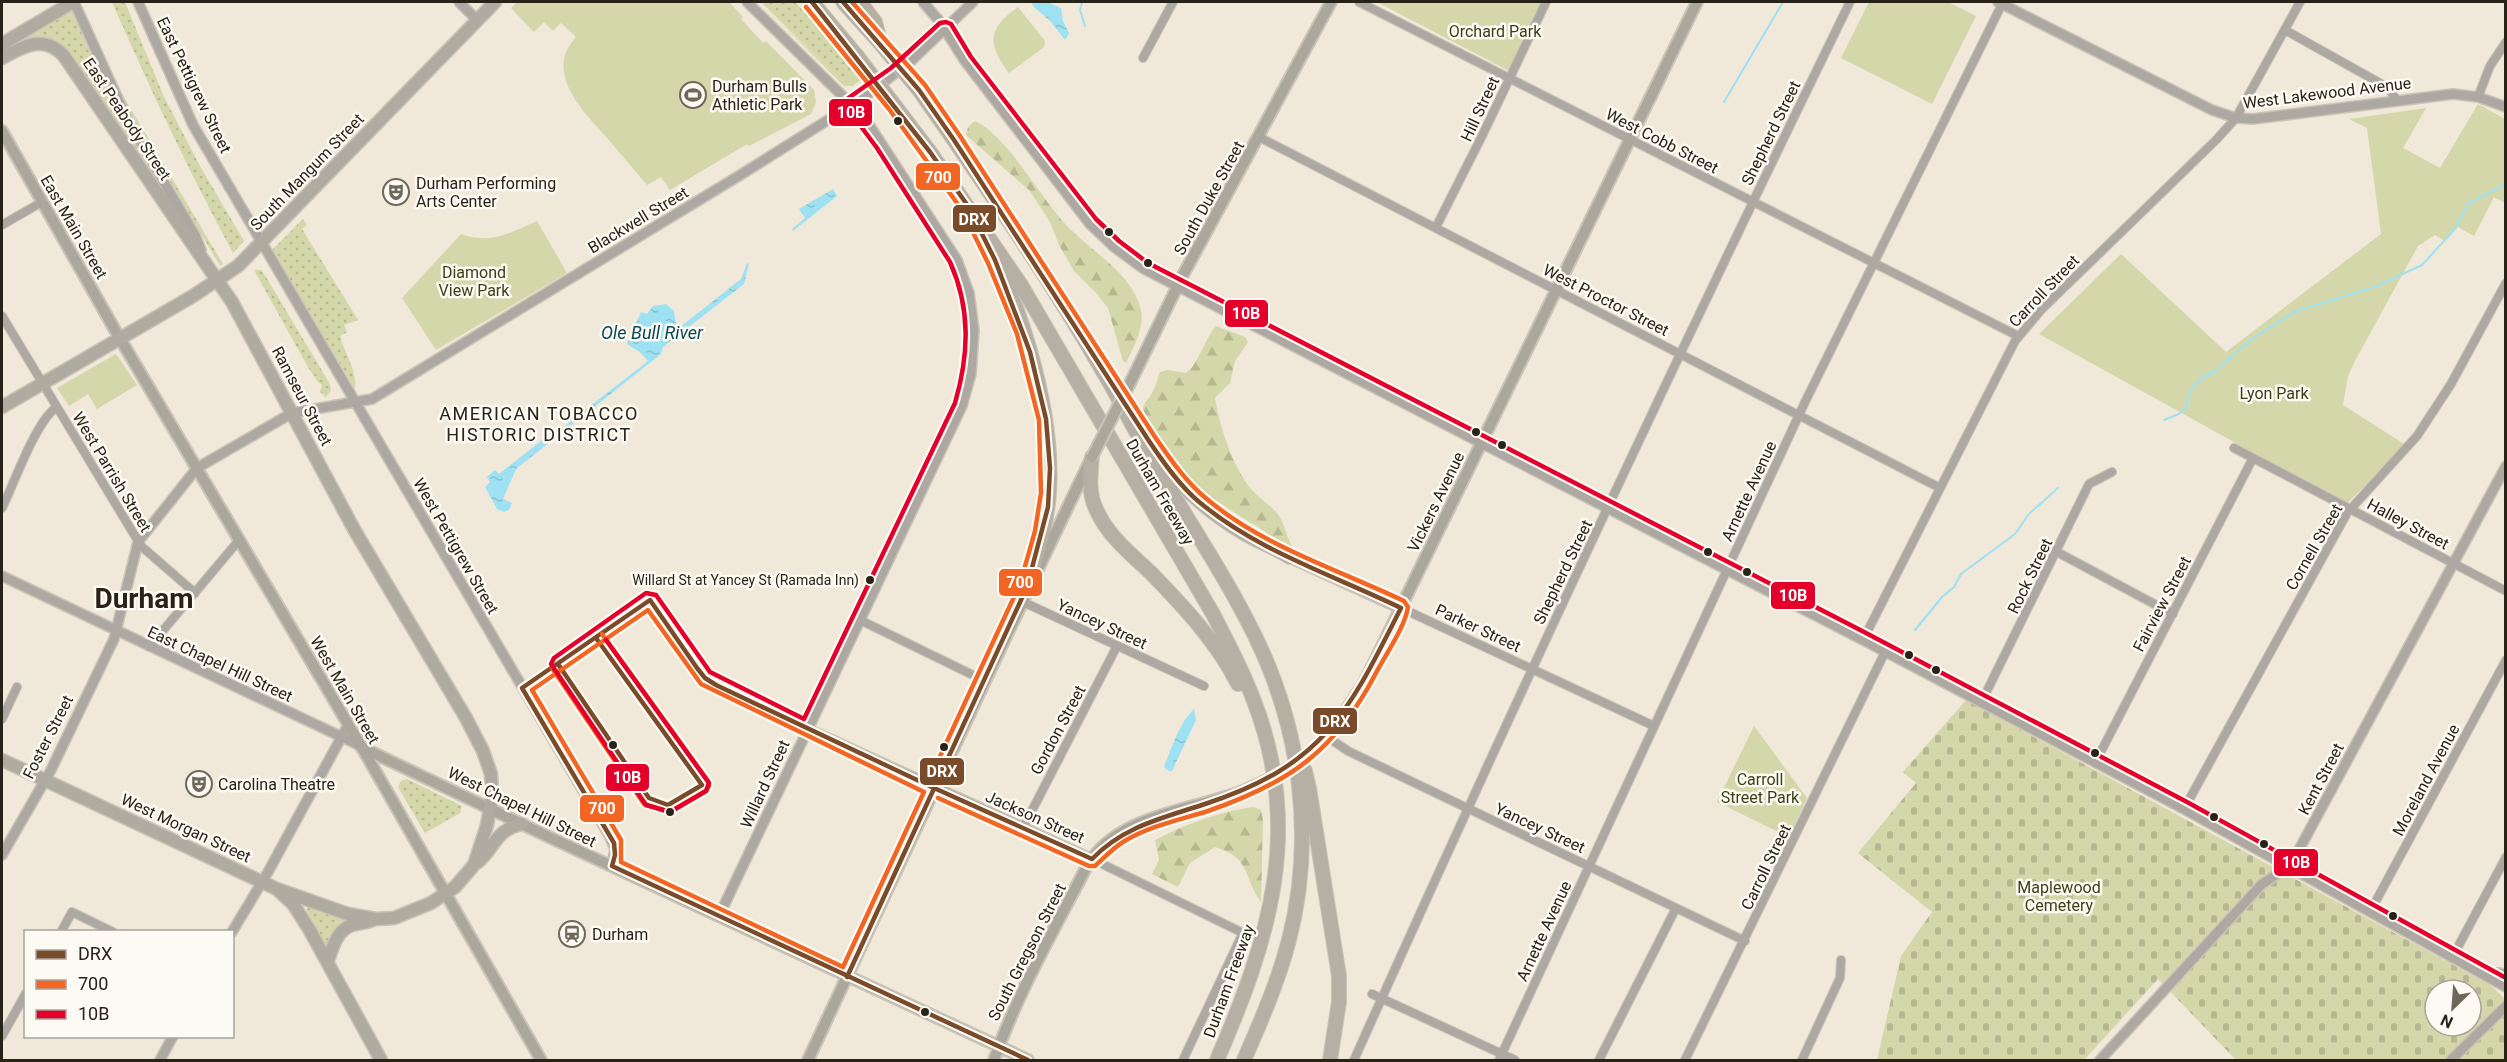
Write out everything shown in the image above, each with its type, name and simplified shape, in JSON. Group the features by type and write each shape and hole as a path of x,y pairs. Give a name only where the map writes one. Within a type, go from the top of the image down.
{"highway":[{"path":"801,2 828,20"},
{"name":"Durham Freeway","path":"812,2 930,152 1043,322 1236,657 1262,723 1275,786 1278,834 1274,892 1258,958 1217,1060"},
{"name":"Durham Freeway","path":"843,2 919,90 954,140 1104,373 1255,637 1280,697 1289,724 1296,759 1302,831 1298,894 1289,940 1280,970 1244,1060"},
{"path":"860,2 875,22 881,44"},
{"path":"968,206 995,260 1024,332 1046,419 1049,494 1042,533 1027,587"},
{"path":"1104,373 1163,461 1185,488 1227,522 1290,557"},
{"path":"1092,457 1090,488 1097,513 1122,545 1193,617 1220,651 1249,706 1262,723"},
{"path":"1296,759 1305,771 1309,788 1338,960 1339,1002 1330,1060"}],"main road":[{"path":"2,44 74,2"},
{"name":"South Mangum Street","path":"2,407 238,266 495,2"},
{"name":"South Duke Street","path":"808,1060 1027,587 1044,561 1092,457 1177,286 1331,2"},
{"name":"Vickers Avenue","path":"1092,859 1104,845 1124,830 1243,791 1281,773 1313,751 1356,698 1697,2"},
{"name":"East Peabody Street","path":"2,58 19,48 35,43 47,44 61,52 188,239 204,258"},
{"name":"East Main Street","path":"2,131 120,338"},
{"name":"Ramseur Street","path":"204,258 254,341 356,531 478,741 491,774 492,788 487,825 474,865"},
{"name":"West Main Street","path":"120,338 361,746 541,1060"},
{"name":"Parker Street","path":"1290,557 1401,608"},
{"name":"West Chapel Hill Street","path":"361,746 847,977 1028,1060"},
{"name":"West Morgan Street","path":"2,760 276,890 298,911 328,960 381,1060"},
{"path":"276,890 337,911 376,919 394,918 445,895 486,854 498,835 510,827 522,824"},
{"name":"South Gregson Street","path":"994,1060 1024,986 1092,859"},
{"path":"328,960 334,944 344,930 352,925 364,924 376,919"}],"street":[{"name":"Ramseur Street","path":"74,2 125,115 195,235 204,258"},
{"name":"East Pettigrew Street","path":"138,2 193,125 260,244"},
{"path":"459,2 477,20"},
{"name":"Willard Street","path":"719,916 962,406 971,374 974,330 969,293 957,260 877,135 852,105 747,2"},
{"path":"923,2 945,29 965,61 1090,224 1128,258 1177,286 1863,640 2184,809 2505,987"},
{"name":"Blackwell Street","path":"292,413 372,399 852,105 896,74 973,2"},
{"path":"1143,58 1173,2"},
{"name":"West Cobb Street","path":"1359,2 2018,336"},
{"name":"Hill Street","path":"1436,227 1546,2"},
{"name":"Shepherd Street","path":"1354,1060 1532,669 1753,201 1850,2"},
{"name":"West Lakewood Avenue","path":"2001,2 2212,110 2236,118 2253,119 2453,94 2478,97 2505,107"},
{"name":"Arnette Avenue","path":"1500,1057 1799,416 2001,2"},
{"name":"Carroll Street","path":"1863,640 2018,336 2041,310 2216,141 2236,118 2300,2"},
{"path":"2285,30 2387,87 2397,100"},
{"path":"2478,97 2486,75 2505,42"},
{"name":"West Proctor Street","path":"1259,137 1940,488"},
{"path":"2,225 42,202"},
{"name":"West Pettigrew Street","path":"260,244 609,835 615,849 612,866"},
{"name":"Cornell Street","path":"2184,809 2350,509 2417,436 2451,384 2505,283"},
{"name":"West Parrish Street","path":"2,316 138,542 195,593"},
{"path":"2,508 39,430 50,412 57,407"},
{"path":"138,542 198,468 292,413"},
{"name":"Halley Street","path":"2234,448 2505,591"},
{"name":"Fairview Street","path":"2095,763 2253,458"},
{"name":"Kent Street","path":"2100,1060 2260,885 2289,866 2322,809 2505,466"},
{"name":"Rock Street","path":"1981,703 2089,484 2112,472"},
{"path":"149,647 240,539"},
{"name":"Foster Street","path":"2,855 44,780 114,639 138,542"},
{"path":"2057,552 2173,614"},
{"name":"East Chapel Hill Street","path":"2,576 361,746"},
{"name":"Jackson Street","path":"650,600 705,678 934,788 1092,859 1243,933 1183,1060"},
{"name":"Yancey Street","path":"1021,601 1204,686"},
{"name":"Parker Street","path":"1401,608 1653,726"},
{"path":"860,620 983,680"},
{"name":"Gordon Street","path":"1023,828 1117,646"},
{"name":"Carroll Street","path":"1686,1060 1885,652"},
{"name":"Moreland Avenue","path":"2370,912 2505,660"},
{"path":"2,719 16,687"},
{"path":"233,930 262,883 348,725"},
{"name":"Yancey Street","path":"1324,738 1745,940"},
{"path":"2452,958 2505,857"},
{"path":"1599,1060 1676,908"},
{"path":"61,930 72,912 109,930"},
{"path":"1802,1060 1840,978 1841,960"},
{"path":"2488,976 2497,973 2505,974"},
{"path":"1372,994 1500,1057 1515,1060"},
{"path":"2,1036 24,997"},
{"path":"2451,1060 2505,1006"},
{"path":"160,1060 172,1038"}],"green space":[{"path":"112,2 125,2 164,97 200,166 244,241 233,253 170,129"},
{"name":"Durham Bulls Athletic Park","path":"517,2 729,2 763,43 766,41 814,90 816,102 811,114 749,146 747,144 670,190 661,177 647,185 578,104 570,91 565,78 564,64 567,51 576,37 561,23 553,31 544,22 534,32 511,8"},
{"path":"759,2 840,80 853,70 861,80 852,86 844,86"},
{"path":"761,2 795,2 855,68 840,80"},
{"name":"Orchard Park","path":"1377,2 1541,2 1509,71"},
{"path":"1869,2 1948,2 1976,16 1932,104 1841,58"},
{"path":"1018,7 1045,41 1044,47 1009,73 997,54 994,37 1000,23"},
{"path":"72,11 107,89 143,159 142,162 65,48 49,40 41,39 26,41 2,52"},
{"path":"84,11 123,96 223,264 220,266 116,86"},
{"name":"Lyon Park","path":"2478,104 2505,119 2505,203 2494,197 2474,236 2458,227 2445,241 2435,235 2418,246 2355,361 2348,376 2343,405 2404,444 2378,474 2346,504 2039,334 2121,254 2226,352 2381,234 2367,128 2349,119 2426,108 2403,148 2440,168"},
{"path":"975,121 988,129 1000,141 1069,228 1111,264 1129,285 1136,297 1142,317 1138,337 1126,363 1123,361 1108,308 1074,271 1059,245 1050,222 1030,191 966,135 968,127"},
{"path":"303,219 307,225 302,229 358,320 344,325 347,332 340,336 352,368 355,389 274,253 273,249"},
{"name":"Diamond View Park","path":"537,221 567,273 436,350 402,298 461,234 491,238"},
{"path":"254,270 261,270 266,277 330,384 331,391 325,398 320,392 322,385 308,367"},
{"path":"1216,326 1245,337 1248,342 1235,361 1230,383 1215,398 1224,434 1239,471 1253,491 1279,516 1292,546 1284,545 1276,540 1190,481 1174,466 1149,432 1143,407 1153,391 1160,372 1168,370 1186,373 1194,364"},
{"path":"116,354 137,385 97,409 88,394 69,406 57,388"},
{"name":"Maplewood Cemetery","path":"1966,700 2477,978 2423,978 2423,1038 2483,1038 2483,981 2490,985 2505,999 2505,1060 2236,1060 2158,979 2084,1060 1877,1060 1901,956 1932,912 1858,853 1916,783 1903,772"},
{"name":"Carroll Street Park","path":"1754,726 1807,798 1789,837 1717,802"},
{"path":"407,779 462,806 460,812 462,812 425,833 398,787 401,781"},
{"path":"1254,807 1261,810 1263,820 1261,902 1241,863 1227,852 1215,847 1190,863 1178,887 1152,874 1159,860 1155,840 1203,819"},
{"path":"308,907 350,921 327,947 306,910"}],"water":[{"path":"1033,2 1047,2 1061,8 1063,21 1069,33 1065,40 1051,22 1032,5"},
{"path":"833,189 837,196 793,231 792,229 805,218 799,209"},
{"name":"Ole Bull River","path":"747,263 749,264 744,284 663,347 661,354 516,469 503,499 512,503 509,510 504,512 497,509 485,487 490,482 487,477 495,470 499,474 542,440 544,442 648,361 640,352 627,344 641,312 647,314 653,306 666,304 674,311 676,325 680,327 741,279"},
{"path":"1194,709 1196,720 1172,771 1169,771 1164,767 1173,744 1184,721"}],"waterway":[{"path":"1082,2 1080,10 1085,26"},
{"path":"1724,102 1783,2"},
{"path":"2164,420 2179,414 2187,407 2188,394 2202,377 2213,373 2253,338 2294,312 2377,286 2422,265 2454,230 2469,203 2506,184"},
{"path":"1915,630 1942,597 1954,587 1961,574 2015,534 2029,514 2058,488"}],"transit line":[{"name":"DRX","path":"812,2 930,152 968,206 995,260 1030,352 1046,419 1050,468 1048,507 1027,587 847,977"},
{"name":"DRX","path":"843,2 919,90 954,140 1149,441 1184,488 1221,519 1270,548 1401,608 1347,706 1328,731 1305,753 1278,772 1245,789 1145,824 1117,838 1092,859 934,788 716,685 705,678 697,668 650,600 522,688 614,843 615,855 612,866 1028,1060"},
{"name":"700","path":"852,2 925,85 1155,437 1188,481 1223,512 1247,528 1299,555 1404,601 1408,607 1399,632 1361,700 1327,743 1308,760 1287,775 1237,800 1133,836 1095,866 1089,866 938,798"},
{"name":"700","path":"806,7 889,109 962,210 988,263 1017,334 1039,420 1041,493 1035,531 1020,584 930,778"},
{"name":"10B","path":"606,640 709,783 706,791 670,812 646,805 551,664 554,658 646,593 656,595 710,672 804,719 955,403 960,385 965,350 965,315 962,297 950,262 877,148 845,105 847,99 891,68 940,23 946,22 951,24 971,57 1096,219 1119,241 1148,263 1866,633 2187,802 2506,978"},
{"name":"700","path":"648,610 701,684 924,792 843,967 621,862 621,840 532,690 648,610"},
{"name":"700","path":"552,668 644,804 670,812 706,791 709,786 708,781 602,634"},
{"name":"DRX","path":"558,664 649,798 668,805 702,785 596,638"}],"place":[{"name":"Durham Bulls Athletic Park","path":"693,95"},
{"name":"Durham Performing Arts Center","path":"396,192"},
{"name":"Willard St at Yancey St (Ramada Inn)","path":"870,580"},
{"name":"Carolina Theatre","path":"199,784"},
{"name":"Durham","path":"572,934"}],"district":[{"name":"AMERICAN TOBACCO HISTORIC DISTRICT","path":"539,423"},
{"name":"Durham","path":"144,598"}]}
